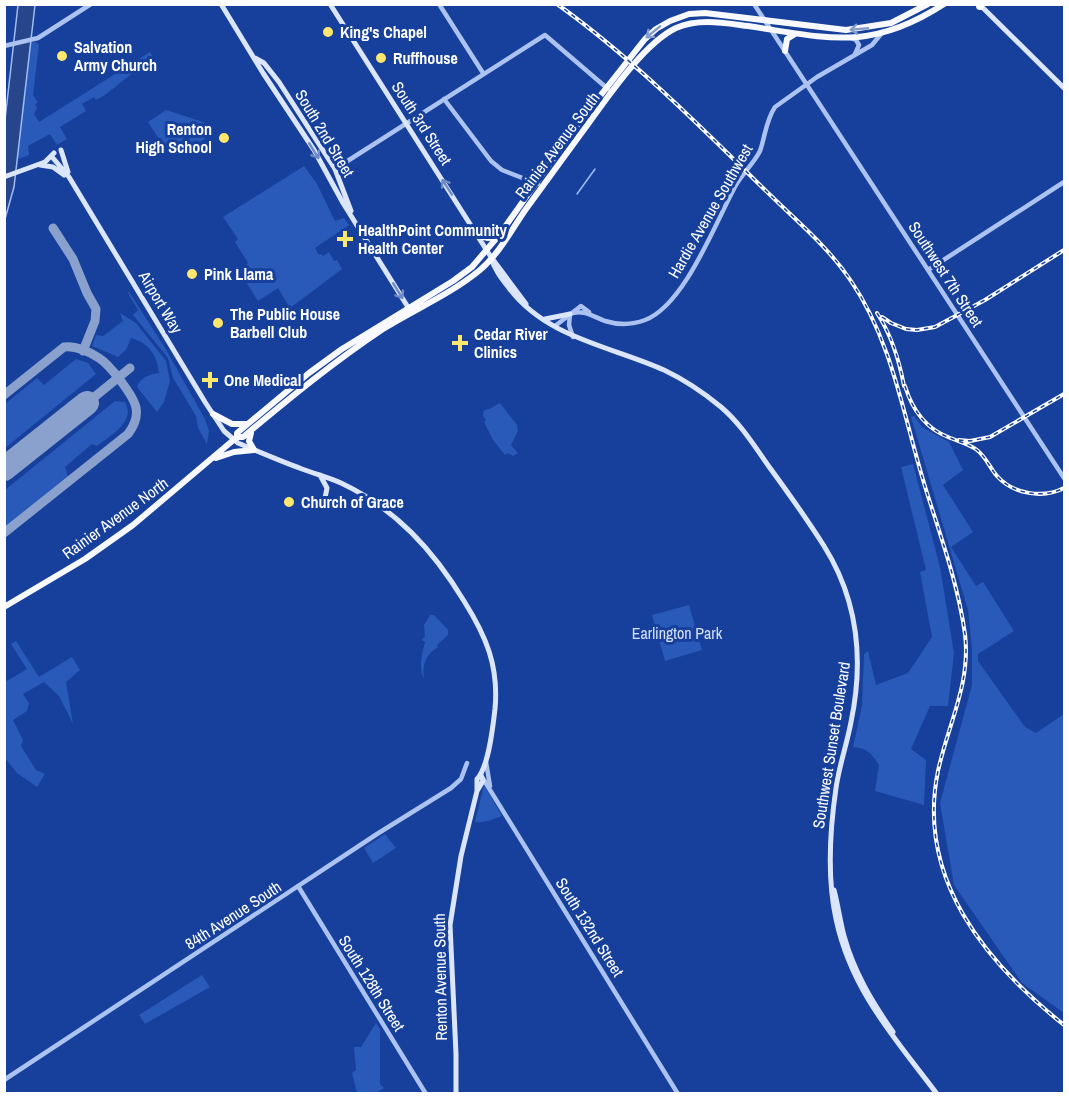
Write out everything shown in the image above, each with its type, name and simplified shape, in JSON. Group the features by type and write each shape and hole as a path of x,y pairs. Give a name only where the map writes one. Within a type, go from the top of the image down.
{"main road":[{"name":"South 2nd Street","path":"221,4 325,168 343,203 410,310"},
{"name":"South 3rd Street","path":"330,4 491,257"},
{"name":"Rainier Avenue South","path":"928,4 900,20 859,29 834,30 705,13 689,14 656,29 645,39 606,88 500,234 466,272 410,310 328,367 252,430 236,439 237,433 247,423 319,366 410,310 479,271 612,93 647,50 659,39 677,28 696,22 771,29 822,38 851,38 881,34 920,19 944,4"},
{"path":"979,5 1065,88"},
{"path":"785,51 786,41 795,34"},
{"name":"South 2nd Street","path":"254,57 264,63 277,78 335,169 361,231"},
{"path":"61,150 69,177"},
{"path":"51,157 65,167"},
{"path":"4,177 51,157"},
{"path":"51,157 69,177"},
{"path":"36,164 53,167 69,177"},
{"name":"Airport Way","path":"69,177 213,414 236,439"},
{"path":"479,236 486,238 500,234"},
{"name":"Southwest Sunset Boulevard","path":"491,257 516,297 543,319 573,337 664,370 698,389 722,408 744,432 826,548 851,603 858,650 852,719 836,786 830,843 832,897 840,936 860,988 889,1033 939,1094"},
{"path":"543,319 570,314"},
{"path":"213,414 232,424 247,423"},
{"path":"210,460 234,452 255,450 249,438 252,430"},
{"name":"Renton Avenue South","path":"236,439 255,450 341,483 378,503 416,536 445,570 472,613 489,648 496,676 494,721 480,775 483,781 477,791 461,856 450,925 456,1094"},
{"name":"Rainier Avenue North","path":"4,608 85,559 117,536 155,508 236,439"},
{"path":"320,475 327,488 326,498"}],"street":[{"path":"7,45 40,37 91,4"},
{"path":"439,4 482,70"},
{"path":"750,19 755,11 755,5"},
{"name":"Southwest 7th Street","path":"755,5 1065,478"},
{"name":"Hardie Avenue Southwest","path":"570,314 579,312 610,322 632,324 649,318 668,305 699,258 737,183 759,153 772,110 808,84 872,45 881,34"},
{"path":"335,169 476,78 482,70 545,35 612,93"},
{"path":"851,38 858,43 859,48 855,54"},
{"path":"444,99 490,161 502,170 543,186"},
{"path":"928,270 1065,182"},
{"name":"Hardie Avenue Southwest","path":"555,326 581,306 594,316"},
{"path":"570,314 568,325 573,337"},
{"path":"485,759 490,789"},
{"name":"84th Avenue South","path":"4,1080 456,784 464,774 467,763"},
{"name":"South 132nd Street","path":"480,775 678,1094"},
{"name":"South 128th Street","path":"298,886 426,1094"}],"green space":[{"path":"36,42 39,45 33,95 38,102 35,104 37,108 34,114 39,122 150,52 153,57 105,95 96,100 94,97 82,104 86,111 60,127 67,139 57,145 50,134 28,146 29,155 16,160 29,43"},
{"path":"166,110 203,122 211,135 182,153 177,155 172,151 168,153 148,122"},
{"path":"304,166 317,184 335,221 344,218 349,225 315,248 319,255 323,256 329,252 342,269 290,308 278,288 258,301 239,271 248,263 235,242 238,239 223,217"},
{"path":"128,290 165,348 205,419 209,431 207,444 198,428 196,416 173,378 168,358 133,315 138,310"},
{"path":"120,313 136,323 166,361 170,381 164,402 157,412 137,387 146,377 159,373 151,351 143,343 131,338 126,350 118,357 92,346 96,335 103,336 123,321"},
{"path":"76,359 88,363 96,374 5,448 5,404 37,378 44,385"},
{"path":"115,401 125,402 128,409 125,422 115,433 97,446 92,444 65,467 68,476 5,527 5,490"},
{"path":"500,403 517,425 518,431 511,445 518,453 513,456 508,453 505,455 493,440 484,422 486,420 483,416 484,410"},
{"path":"914,416 922,427 949,442 963,470 943,485 973,532 951,547 976,586 983,582 1014,631 978,654 978,661 1025,727 1036,733 1064,714 1064,1013 1022,983 954,885 940,803 972,685 972,649 968,610 911,417"},
{"path":"913,464 940,567 954,653 948,706 930,706 911,749 926,760 924,805 875,791 879,765 868,752 853,747 862,706 864,654 868,651 876,685 908,673 932,637 920,572 926,570 901,467"},
{"name":"Earlington Park","path":"689,605 702,650 665,661 652,615"},
{"path":"430,615 434,615 448,630 448,635 427,657 424,665 424,679 421,666 425,642 422,640 425,636 424,625"},
{"path":"16,641 39,677 72,657 80,670 66,682 73,724 59,696 44,682 23,694 29,703 27,711 13,720 23,740 21,746 36,770 45,774 37,787 17,773 5,758 5,678 7,681 27,669 11,644"},
{"path":"484,785 502,816 475,822"},
{"path":"385,834 396,848 373,863 364,848"},
{"path":"202,975 210,987 145,1024 139,1015"},
{"path":"376,1023 380,1029 380,1084 384,1088 376,1093 357,1093 352,1073 356,1070 354,1047 361,1047"}],"shaded area":[{"path":"18,5 35,5 14,187 5,219 5,120"}],"waterway":[{"path":"577,194 595,169"}],"taxiway":[{"path":"53,228 73,259 96,309 95,321 83,351"},
{"path":"4,395 64,347 73,347 95,356 109,367 131,396 136,412 135,422 128,434 4,533"},
{"path":"87,403 130,368"}],"runway":[{"path":"4,469 87,403"}],"railway":[{"path":"557,4 611,46 663,92 809,232 842,268 866,305 897,384 954,580 965,634 965,670 962,687 938,771 934,810 937,847 947,882 963,914 984,945 1008,974 1064,1025"},
{"path":"882,317 906,329 935,327 985,300 1064,250"},
{"path":"877,313 894,348 904,386"},
{"path":"905,386 911,402 926,423 940,433 977,450 997,476 1011,487 1038,494 1064,488"},
{"path":"959,440 970,441 990,437 1064,394"}],"place":[{"name":"King's Chapel","path":"328,32"},
{"name":"Salvation Army Church","path":"62,56"},
{"name":"Ruffhouse","path":"381,58"},
{"name":"Renton High School","path":"224,138"},
{"name":"HealthPoint Community Health Center","path":"345,239"},
{"name":"Pink Llama","path":"192,274"},
{"name":"The Public House Barbell Club","path":"218,323"},
{"name":"Cedar River Clinics","path":"460,343"},
{"name":"One Medical","path":"210,380"},
{"name":"Church of Grace","path":"289,502"}]}
